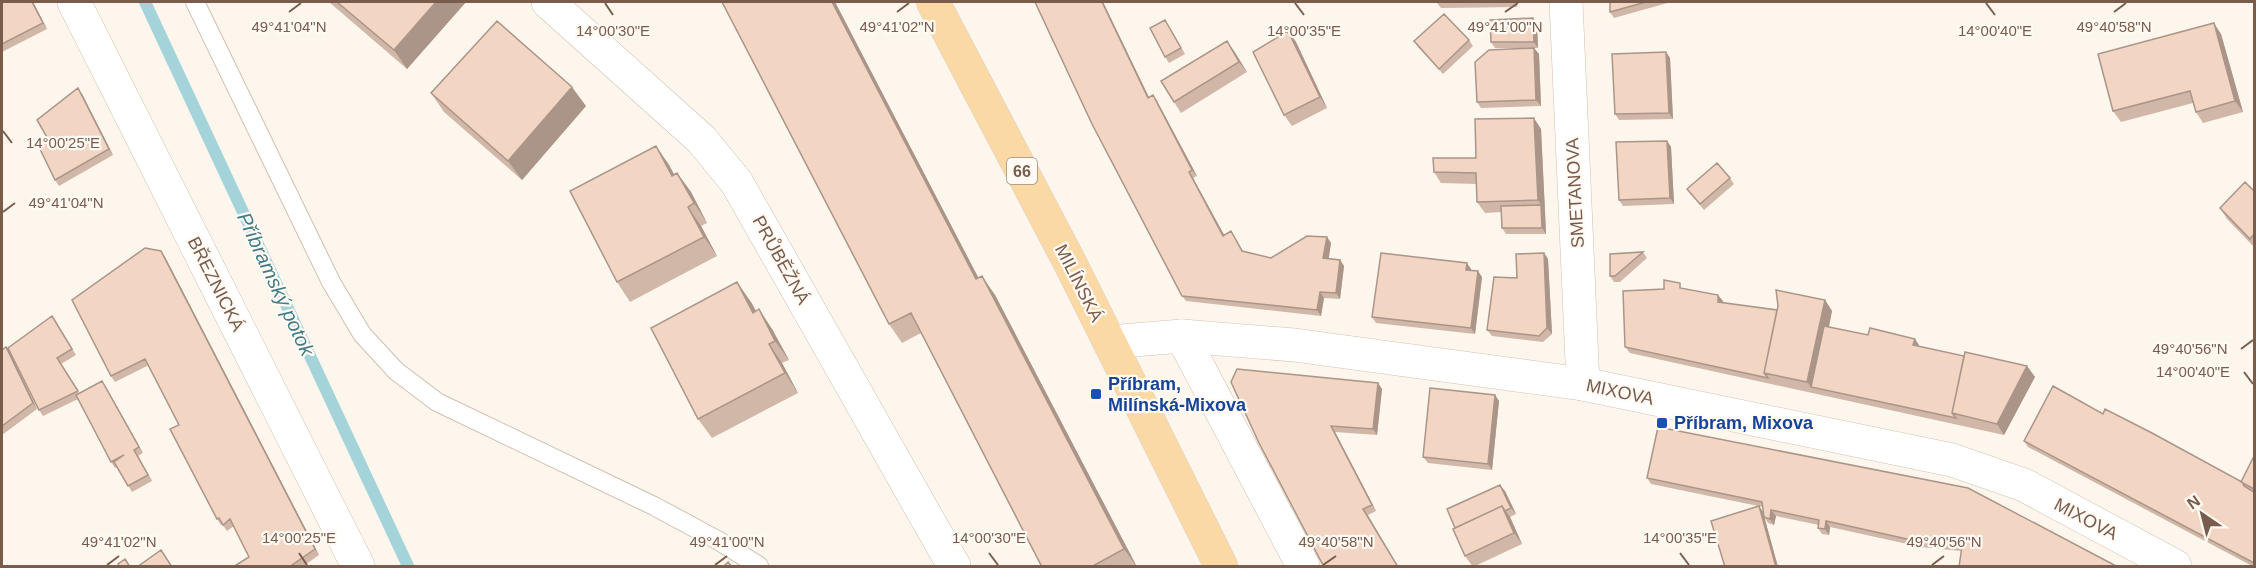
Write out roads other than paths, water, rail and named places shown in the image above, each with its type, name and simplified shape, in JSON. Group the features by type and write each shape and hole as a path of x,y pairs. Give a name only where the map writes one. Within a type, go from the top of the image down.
{"main road":[{"name":"MILÍNSKÁ","path":"933,2 1109,342 1221,567"}],"street":[{"name":"BŘEZNICKÁ","path":"74,2 358,567"},
{"name":"PRŮBĚŽNÁ","path":"548,2 702,140 737,183 954,567"},
{"name":"SMETANOVA","path":"1566,2 1583,384"},
{"name":"MIXOVA","path":"1109,342 1182,336 1294,345 1583,384 1952,460 2024,485 2175,567"},
{"path":"1182,336 1303,567"}],"lane":[{"path":"195,2 331,282 362,333 396,371 437,402 654,507 719,541 759,567"}],"waterway":[{"name":"Příbramský potok","path":"145,2 408,566"}],"place":[{"name":"Příbram, Milínská-Mixova","path":"1096,394"},
{"name":"Příbram, Mixova","path":"1662,423"}]}
